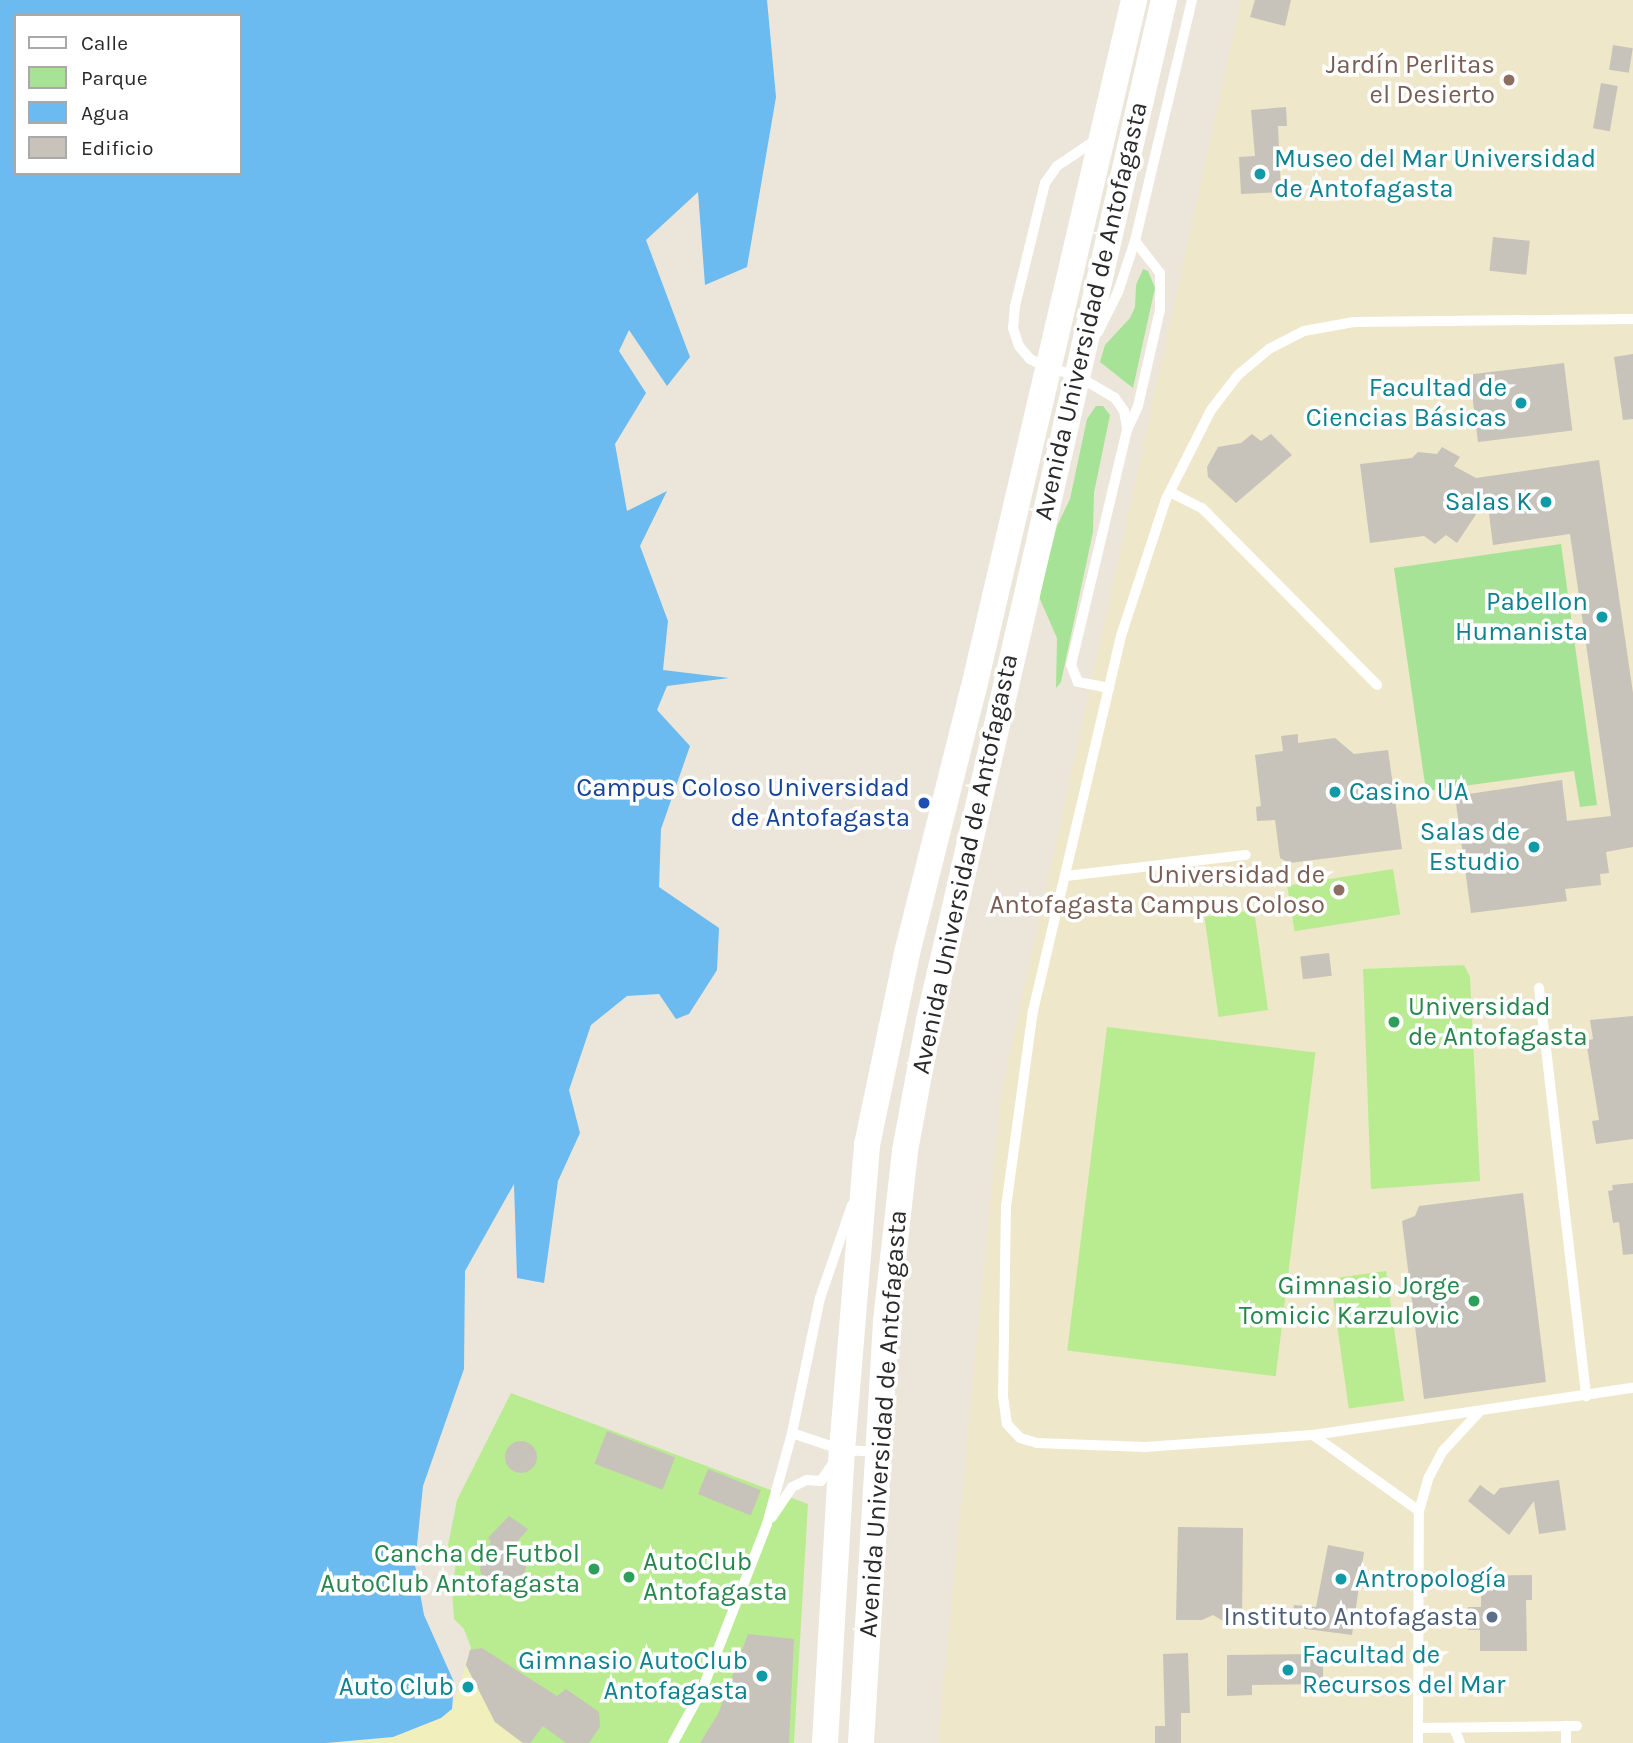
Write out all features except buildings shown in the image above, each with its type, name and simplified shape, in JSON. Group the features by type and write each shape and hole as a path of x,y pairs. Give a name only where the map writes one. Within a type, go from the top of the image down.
{"main road":[{"name":"Avenida Universidad de Antofagasta","path":"826,1732 842,1450 864,1171 907,953 973,691 1134,0"},
{"name":"Avenida Universidad de Antofagasta","path":"861,1743 893,1250 919,1073 1076,375 1164,0"}],"lane":[{"path":"1076,375 1118,292 1135,241 1192,0"},
{"path":"1102,135 1057,166 1045,183 1014,306 1013,328 1019,346 1030,359 1048,368 1076,375 1115,398 1124,411 1127,430"},
{"path":"1109,688 1078,682 1071,665 1127,430 1138,406 1160,310 1160,273 1135,241"},
{"path":"1633,319 1354,322 1304,331 1269,349 1238,375 1210,410 1170,492 1121,636 1033,1010 1006,1206 1003,1396 1007,1424 1020,1438 1037,1443 1145,1447 1314,1435 1633,1388"},
{"path":"1170,492 1202,508 1377,685"},
{"path":"1066,876 1246,855"},
{"path":"1539,988 1586,1396"},
{"path":"673,1743 702,1690 767,1524 792,1433 820,1298 864,1171"},
{"path":"1418,1743 1419,1511 1429,1477 1443,1451 1480,1411"},
{"path":"792,1433 842,1450 879,1452"},
{"path":"1314,1435 1419,1511"},
{"path":"767,1524 792,1487 807,1480 821,1481 842,1450"},
{"path":"1418,1728 1571,1726 1566,1743"},
{"path":"1454,1727 1460,1743"}],"shaded area":[{"name":"Universidad de Antofagasta Campus Coloso","path":"1241,0 1633,0 1633,1743 938,1743 1001,1094"}],"green space":[{"path":"1143,269 1148,271 1155,288 1133,388 1100,362 1105,345 1130,318 1135,307 1136,285"},
{"path":"1096,406 1103,406 1110,415 1094,493 1093,532 1061,682 1056,688 1057,638 1039,597 1057,526 1070,499 1087,419"},
{"path":"1561,544 1597,805 1580,807 1574,771 1426,791 1394,568"},
{"path":"1393,869 1400,914 1295,931 1287,886"},
{"path":"1254,910 1268,1010 1219,1017 1204,917"},
{"path":"1464,965 1470,977 1480,1181 1371,1189 1363,969"},
{"path":"1107,1027 1315,1053 1276,1376 1067,1351"},
{"path":"1386,1271 1404,1401 1349,1409 1331,1279"},
{"name":"AutoClub Antofagasta","path":"511,1393 808,1504 794,1743 523,1743 495,1722 466,1665 471,1648 464,1629 454,1619 452,1591 456,1562 448,1545 457,1500"}],"sand":[{"name":"Auto Club","path":"466,1665 495,1722 523,1743 326,1743 393,1737 441,1718 452,1709"}],"water":[{"path":"0,0 767,0 776,97 747,267 705,285 698,192 646,240 690,357 667,386 629,330 619,351 646,393 615,444 627,511 667,491 640,546 668,621 663,670 729,678 667,686 657,710 690,746 661,829 659,887 719,928 717,970 689,1014 676,1019 659,994 627,996 591,1025 569,1090 580,1133 558,1181 544,1283 517,1278 514,1184 465,1271 464,1369 423,1486 415,1565 424,1615 454,1682 452,1709 441,1718 393,1737 326,1743 0,1743"}],"place":[{"name":"Jardín Perlitas el Desierto","path":"1509,80"},
{"name":"Museo del Mar Universidad de Antofagasta","path":"1260,174"},
{"name":"Facultad de Ciencias Básicas","path":"1521,403"},
{"name":"Salas K","path":"1546,502"},
{"name":"Pabellon Humanista","path":"1602,617"},
{"name":"Casino UA","path":"1335,792"},
{"name":"Campus Coloso Universidad de Antofagasta","path":"924,803"},
{"name":"Salas de Estudio","path":"1534,847"},
{"name":"Universidad de Antofagasta Campus Coloso","path":"1339,890"},
{"name":"Universidad de Antofagasta","path":"1394,1022"},
{"name":"Gimnasio Jorge Tomicic Karzulovic","path":"1474,1301"},
{"name":"Cancha de Futbol AutoClub Antofagasta","path":"594,1569"},
{"name":"AutoClub Antofagasta","path":"629,1577"},
{"name":"Antropología","path":"1341,1579"},
{"name":"Instituto Antofagasta","path":"1492,1617"},
{"name":"Facultad de Recursos del Mar","path":"1288,1670"},
{"name":"Gimnasio AutoClub Antofagasta","path":"762,1676"},
{"name":"Auto Club","path":"468,1687"}]}
